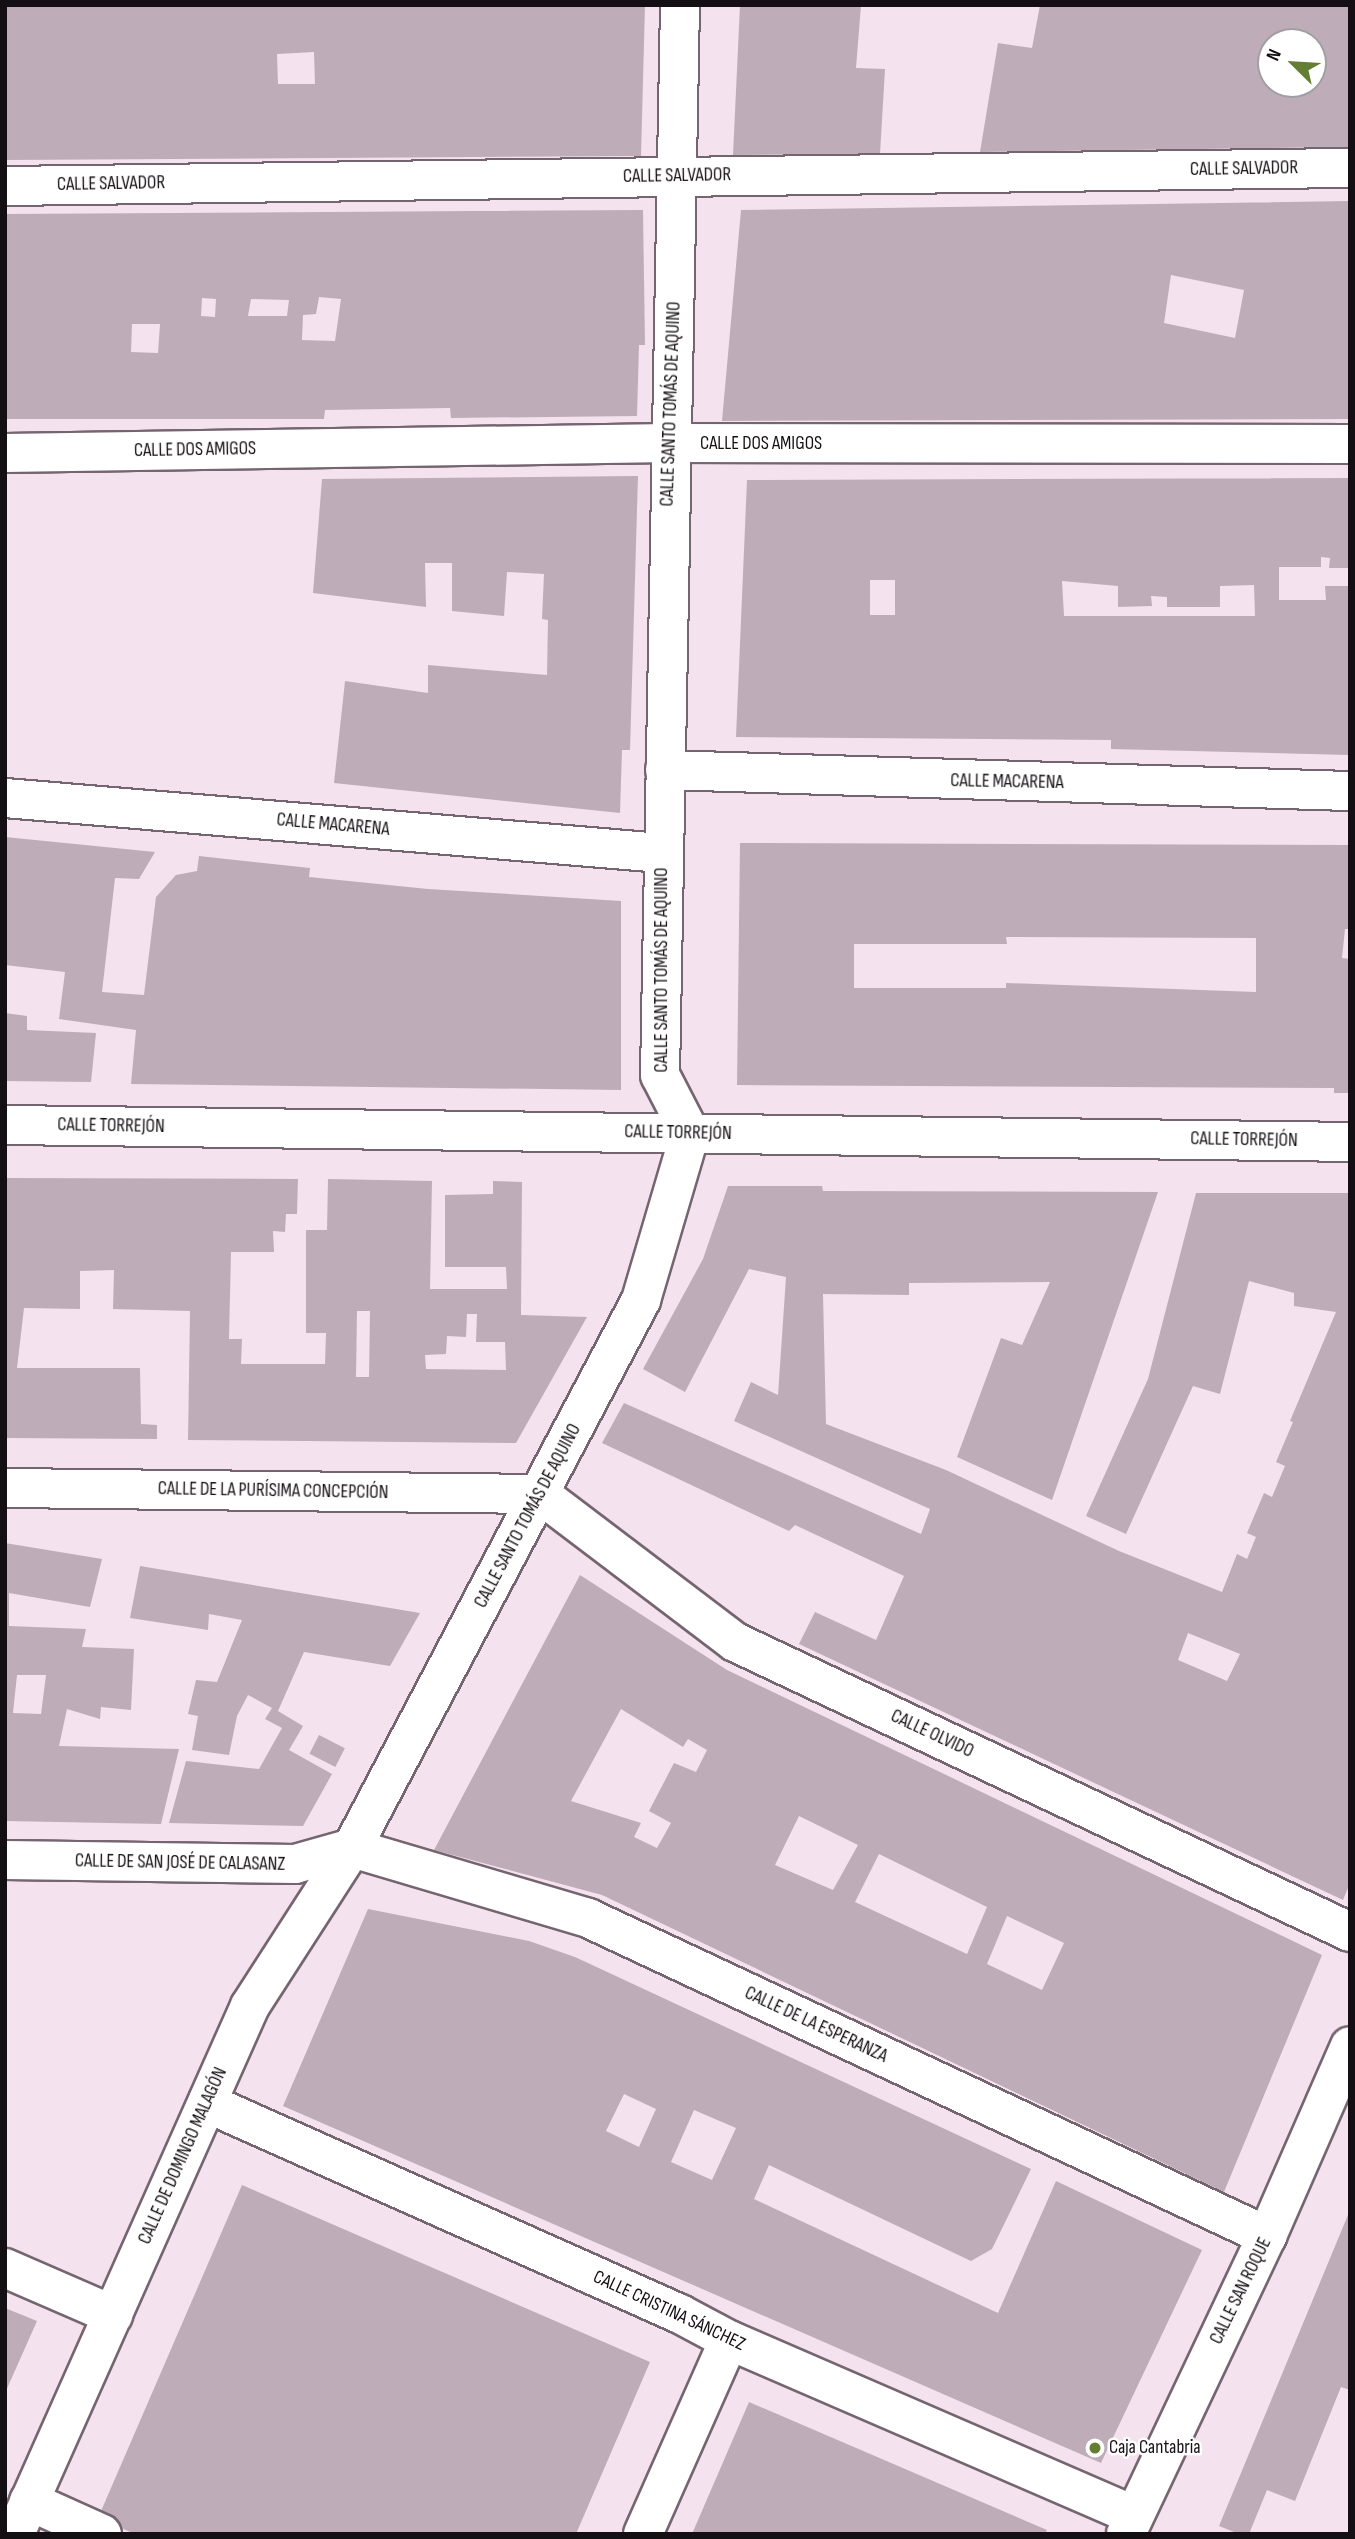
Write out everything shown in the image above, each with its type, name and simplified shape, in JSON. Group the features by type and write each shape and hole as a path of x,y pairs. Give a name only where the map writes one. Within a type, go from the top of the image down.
{"street":[{"name":"CALLE SANTO TOMÁS DE AQUINO","path":"352,1848 641,1300 690,1133 660,1075 669,443 678,176 680,5"},
{"name":"CALLE SALVADOR","path":"5,186 1350,167"},
{"name":"CALLE DOS AMIGOS","path":"5,453 669,443 1350,444"},
{"name":"CALLE MACARENA","path":"665,770 1350,791"},
{"name":"CALLE MACARENA","path":"5,798 662,853"},
{"name":"CALLE TORREJÓN","path":"5,1125 1350,1142"},
{"name":"CALLE DE LA PURÍSIMA CONCEPCIÓN","path":"5,1488 540,1494"},
{"name":"CALLE OLVIDO","path":"540,1494 736,1642 1350,1932"},
{"name":"CALLE DE SAN JOSÉ DE CALASANZ","path":"5,1860 295,1864 352,1848"},
{"name":"CALLE DE DOMINGO MALAGÓN","path":"28,2504 250,2006 352,1848"},
{"name":"CALLE DE LA ESPERANZA","path":"352,1848 588,1918 1267,2236"},
{"name":"CALLE SAN ROQUE","path":"1129,2524 1267,2236 1350,2046"},
{"name":"CALLE CRISTINA SÁNCHEZ","path":"207,2103 680,2314 729,2340 1129,2524"},
{"path":"5,2268 113,2315"},
{"path":"643,2534 729,2340"},
{"path":"28,2504 102,2534"}],"building":[{"path":"5,5 645,5 641,156 5,160","holes":["314,52 315,84 278,84 277,54"]},
{"path":"740,5 861,5 856,68 885,69 880,154 733,155"},
{"path":"1040,5 1350,5 1350,147 980,152 998,43 1032,48"},
{"path":"1350,201 1350,419 722,421 741,210","holes":["1171,275 1244,290 1235,338 1164,323"]},
{"path":"643,210 645,345 639,345 637,416 451,418 450,408 325,410 324,419 5,419 5,214","holes":["319,297 341,299 335,341 302,340 303,315 316,314","202,298 216,299 215,317 201,316","251,299 289,300 287,316 248,316","132,324 160,324 158,353 131,352"]},
{"path":"638,476 630,750 622,750 620,813 334,783 345,681 428,693 428,665 547,675 548,620 542,619 544,574 507,572 504,616 452,611 452,563 425,563 426,607 313,593 322,479"},
{"path":"1350,478 1350,568 1329,568 1330,558 1321,557 1321,567 1279,567 1279,600 1326,600 1325,586 1350,586 1350,755 1111,749 1111,740 736,737 747,480","holes":["870,580 895,580 895,615 870,615","1062,581 1118,586 1118,607 1152,606 1151,596 1167,597 1167,607 1220,607 1220,586 1254,585 1255,616 1064,616"]},
{"path":"5,837 155,852 139,879 115,878 102,992 144,995 156,897 176,875 197,871 199,856 310,868 309,877 428,889 621,901 621,1090 131,1084 136,1030 59,1019 65,972 5,965"},
{"path":"740,843 1350,845 1350,929 1345,929 1342,958 1350,959 1350,1093 1334,1093 1334,1088 737,1085","holes":["1006,937 1256,938 1256,992 1006,983 1006,988 854,988 854,944 1007,944"]},
{"path":"5,1013 27,1016 27,1030 96,1033 91,1082 5,1081"},
{"path":"5,1178 298,1179 297,1214 286,1214 285,1232 273,1231 274,1252 231,1252 229,1339 242,1339 241,1364 325,1364 326,1333 306,1333 306,1230 327,1230 328,1179 432,1181 430,1289 507,1289 506,1267 445,1267 445,1195 493,1194 493,1181 522,1182 521,1315 587,1317 516,1443 188,1440 190,1311 113,1309 114,1270 80,1271 80,1309 24,1308 17,1368 140,1368 141,1424 157,1425 157,1439 5,1438","holes":["357,1311 370,1311 369,1377 356,1377","467,1314 477,1314 476,1342 505,1342 506,1370 426,1369 425,1355 446,1354 447,1336 466,1337"]},
{"path":"728,1186 822,1186 823,1191 1158,1192 1052,1500 957,1457 1001,1338 1022,1345 1050,1282 909,1283 909,1295 823,1294 826,1424 946,1470 1119,1551 1222,1592 1237,1554 1247,1559 1256,1537 1247,1533 1264,1493 1272,1497 1285,1466 1276,1462 1293,1422 1290,1421 1336,1312 1294,1306 1294,1293 1249,1281 1220,1394 1193,1386 1126,1534 1086,1516 1148,1379 1196,1193 1350,1193 1350,1883 1343,1900 799,1644 815,1612 876,1640 904,1576 795,1525 789,1531 602,1443 624,1403 921,1534 930,1509 734,1421 751,1382 778,1395 786,1277 749,1269 685,1392 643,1369 703,1259","holes":["1188,1633 1240,1654 1227,1681 1178,1660"]},
{"path":"5,1543 102,1559 90,1607 9,1593 9,1626 86,1629 82,1647 134,1649 131,1710 101,1707 100,1719 67,1709 59,1746 179,1749 161,1824 5,1821","holes":["17,1675 46,1675 41,1714 13,1713"]},
{"path":"140,1566 420,1613 390,1666 304,1652 278,1711 303,1726 289,1750 332,1774 303,1826 169,1823 186,1761 259,1769 282,1728 265,1719 272,1708 248,1695 237,1716 229,1755 192,1750 198,1716 188,1714 196,1680 217,1682 242,1620 209,1614 208,1630 130,1618"},
{"path":"580,1575 727,1670 1322,1955 1224,2192 602,1895 434,1850","holes":["621,1709 683,1747 688,1739 707,1750 696,1772 674,1763 649,1811 671,1823 657,1848 634,1837 641,1823 571,1801","799,1816 858,1845 833,1890 775,1865","879,1854 987,1907 967,1954 855,1902","1007,1916 1064,1943 1042,1990 987,1964"]},
{"path":"319,1735 345,1748 335,1767 309,1754"},
{"path":"368,1909 529,1941 575,1957 1031,2169 992,2249 971,2261 769,2165 754,2199 998,2313 1056,2181 1202,2250 1101,2463 283,2106","holes":["624,2094 656,2109 639,2147 606,2131","694,2110 736,2128 712,2180 671,2162"]},
{"path":"242,2185 650,2362 576,2534 135,2534 98,2518"},
{"path":"1350,2210 1350,2390 1341,2387 1295,2501 1267,2490 1249,2534 1239,2534 1219,2526"},
{"path":"5,2308 37,2321 5,2393"},
{"path":"749,2402 1047,2530 1045,2534 692,2534"}],"place":[{"name":"Caja Cantabria","path":"1095,2448"}]}
